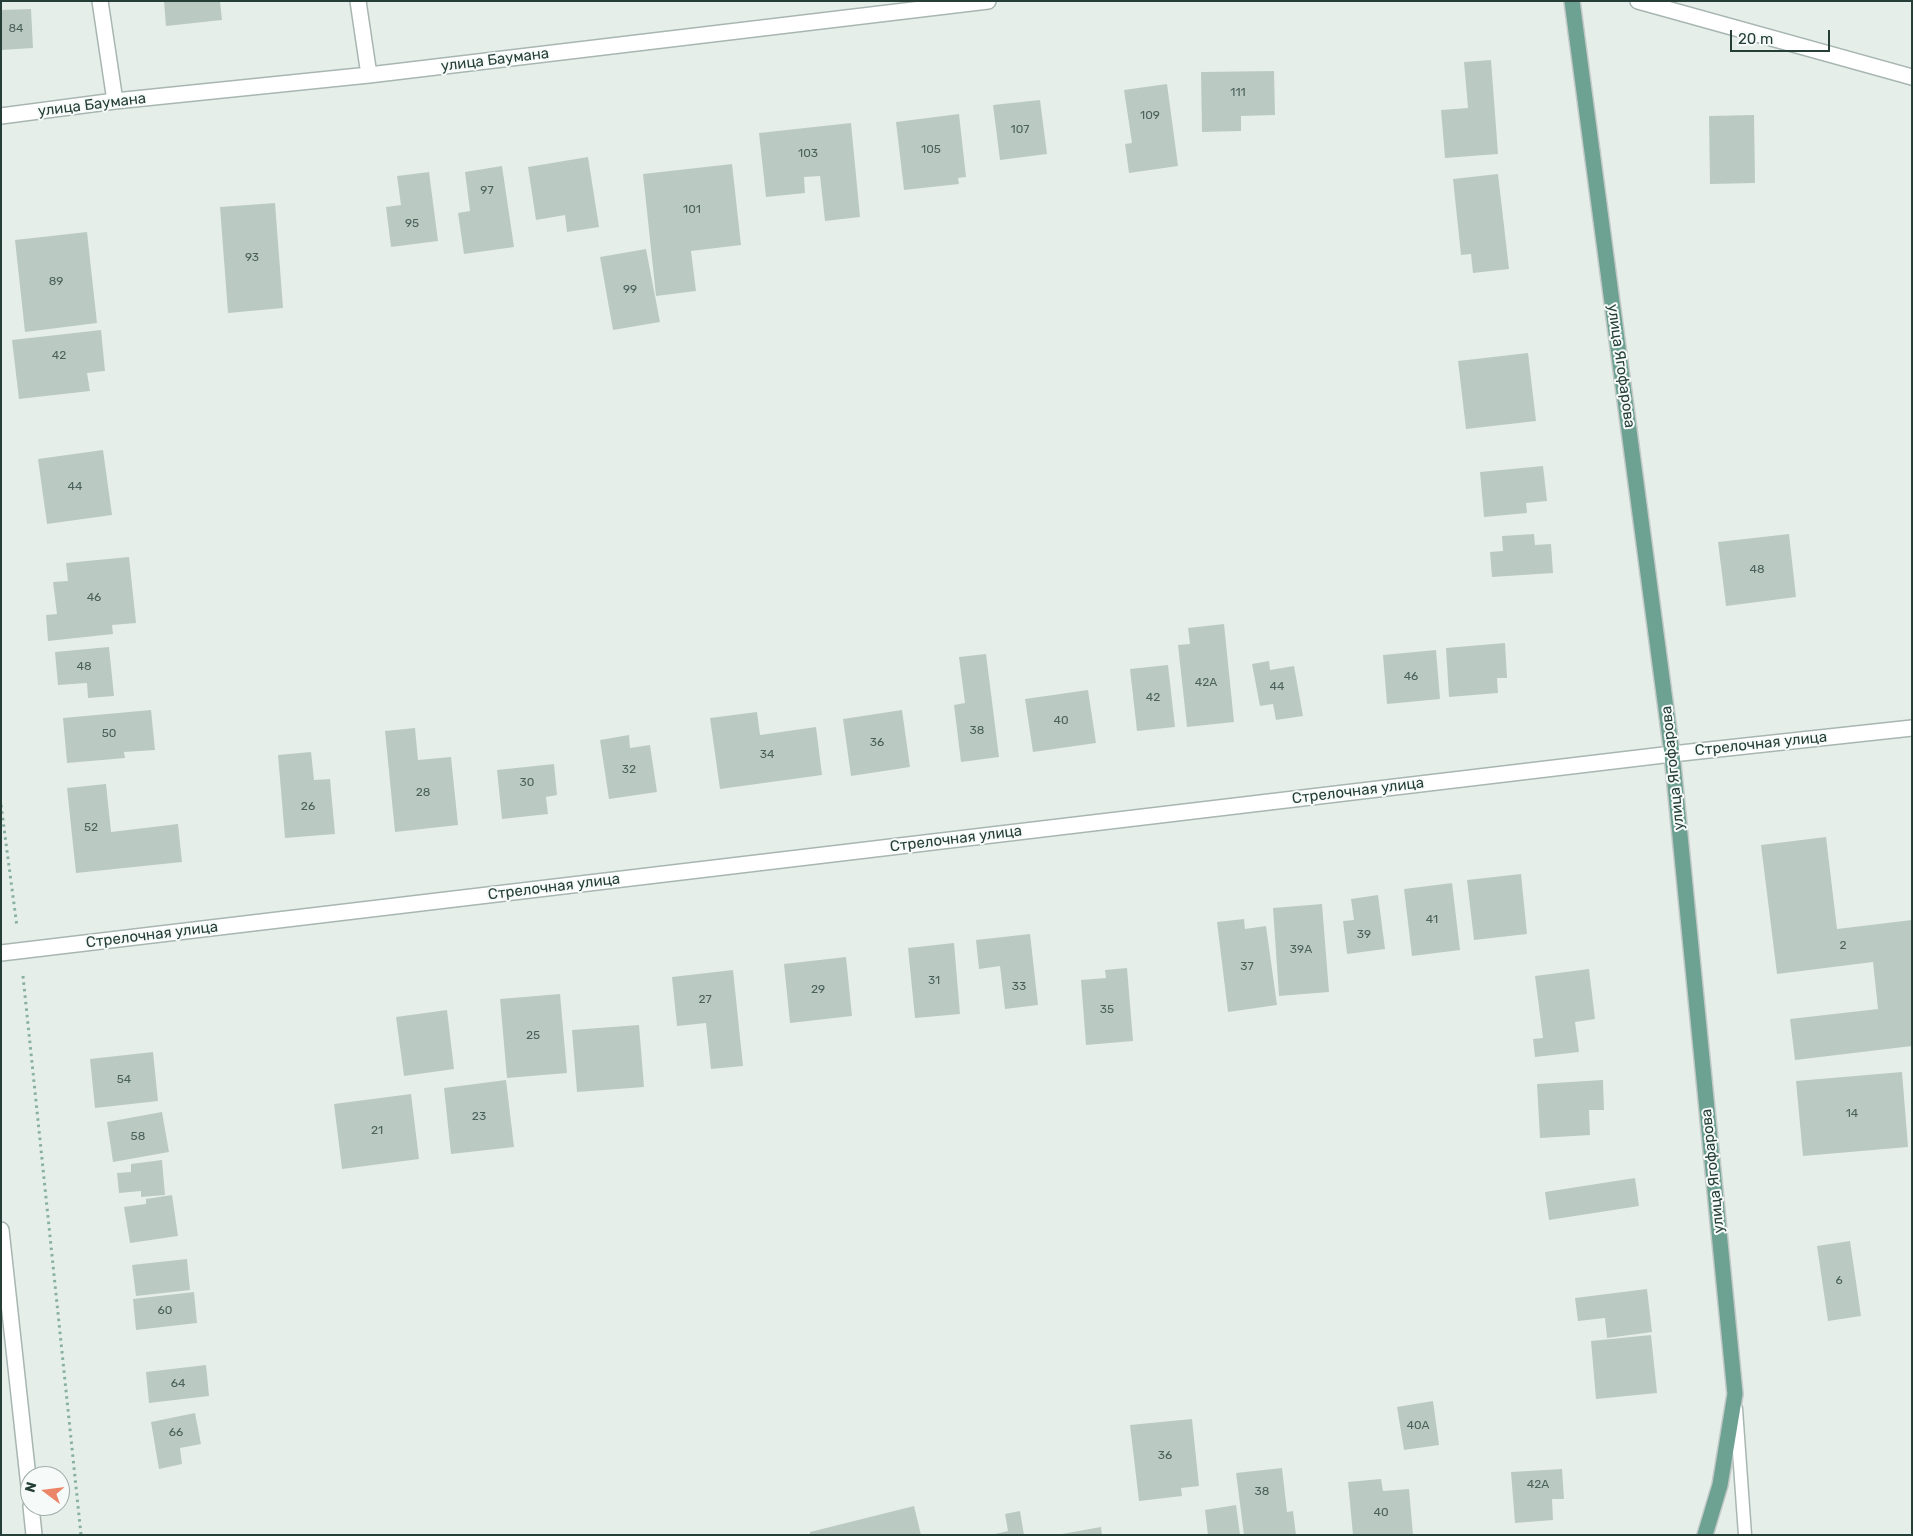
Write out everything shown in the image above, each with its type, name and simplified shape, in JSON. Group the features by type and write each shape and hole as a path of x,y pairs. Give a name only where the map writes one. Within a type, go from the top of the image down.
{"main road":[{"name":"улица Ягофарова","path":"1572,1 1672,754 1735,1394 1720,1485 1705,1535"}],"street":[{"path":"100,1 115,101"},
{"path":"358,1 369,76"},
{"name":"улица Баумана","path":"1,116 115,101 369,76 988,1"},
{"path":"1638,1 1912,77"},
{"name":"Стрелочная улица","path":"1,953 1672,754 1912,728"},
{"path":"1,1230 27,1466"},
{"path":"32,1516 34,1535"}],"lane":[{"path":"1735,1394 1745,1535"}],"path":[{"path":"1,805 20,950 81,1535"}],"building":[{"path":"164,1 220,1 222,20 166,26"},
{"path":"31,9 33,48 1,50 1,10"},
{"path":"1491,60 1498,154 1445,158 1441,110 1468,108 1464,62"},
{"path":"1274,71 1275,115 1241,116 1241,131 1202,132 1201,72"},
{"path":"1167,84 1178,166 1129,173 1125,144 1132,143 1124,90"},
{"path":"1040,100 1047,154 1000,160 993,105"},
{"path":"959,114 966,177 958,178 959,184 904,190 896,122"},
{"path":"1754,115 1755,183 1710,184 1709,116"},
{"path":"851,123 860,217 825,221 820,176 804,177 805,193 766,197 759,133"},
{"path":"588,157 599,227 567,232 565,215 536,220 528,167"},
{"path":"732,164 741,245 691,251 696,291 656,296 643,174"},
{"path":"502,166 514,247 464,254 458,213 470,211 465,172"},
{"path":"429,172 438,241 391,247 386,207 401,205 397,176"},
{"path":"1498,174 1509,269 1473,273 1471,254 1461,255 1453,179"},
{"path":"275,203 283,308 228,313 220,207"},
{"path":"87,232 97,323 25,332 15,240"},
{"path":"646,249 660,322 613,330 600,257"},
{"path":"101,330 105,371 87,373 90,391 19,399 12,340"},
{"path":"1528,353 1536,421 1466,429 1458,361"},
{"path":"103,450 112,515 47,524 38,459"},
{"path":"1543,466 1547,501 1526,503 1527,513 1484,517 1480,472"},
{"path":"1534,534 1535,545 1551,544 1553,573 1492,577 1490,552 1503,551 1502,536"},
{"path":"1789,534 1796,597 1726,606 1718,542"},
{"path":"129,557 136,623 112,625 113,634 48,641 46,615 57,614 53,582 68,581 66,563"},
{"path":"1224,624 1234,722 1187,727 1178,645 1190,644 1188,628"},
{"path":"1505,643 1507,678 1497,678 1498,693 1449,697 1446,648"},
{"path":"109,647 114,696 88,698 87,683 58,685 55,652"},
{"path":"1436,650 1440,699 1387,704 1383,655"},
{"path":"986,654 999,757 961,762 954,705 965,703 959,657"},
{"path":"1269,661 1270,670 1294,666 1303,716 1276,720 1273,704 1260,706 1252,664"},
{"path":"1168,665 1175,727 1137,731 1130,669"},
{"path":"1088,690 1096,743 1033,752 1025,699"},
{"path":"151,710 155,750 124,752 125,758 67,763 63,718"},
{"path":"902,710 910,767 851,776 843,719"},
{"path":"757,712 760,735 816,727 822,775 720,789 710,718"},
{"path":"415,728 418,760 451,757 458,825 395,832 385,731"},
{"path":"629,735 630,748 650,745 657,792 609,799 600,740"},
{"path":"311,752 314,780 330,779 335,834 285,838 278,755"},
{"path":"554,764 557,795 546,797 548,814 502,819 497,770"},
{"path":"106,784 111,832 178,824 182,862 76,873 67,788"},
{"path":"1826,837 1837,929 1912,920 1912,1046 1795,1060 1790,1019 1878,1009 1873,962 1777,974 1761,845"},
{"path":"1521,874 1527,934 1474,940 1467,880"},
{"path":"1452,883 1460,950 1412,956 1404,889"},
{"path":"1378,895 1385,949 1347,954 1343,921 1354,920 1351,899"},
{"path":"1322,904 1329,992 1279,996 1273,908"},
{"path":"1244,919 1245,929 1266,926 1277,1005 1228,1012 1217,922"},
{"path":"1030,934 1038,1005 1005,1009 1000,966 979,969 976,940"},
{"path":"954,943 960,1014 915,1018 908,948"},
{"path":"846,957 852,1016 790,1023 784,964"},
{"path":"1127,968 1133,1041 1086,1045 1081,980 1106,978 1105,970"},
{"path":"1589,969 1595,1019 1575,1022 1579,1052 1535,1057 1533,1039 1543,1038 1535,976"},
{"path":"733,970 743,1066 711,1069 706,1023 677,1026 672,977"},
{"path":"560,994 567,1073 507,1078 500,999"},
{"path":"447,1010 454,1069 404,1076 396,1017"},
{"path":"639,1025 644,1087 577,1092 572,1030"},
{"path":"153,1052 158,1101 95,1108 90,1059"},
{"path":"1902,1072 1908,1147 1803,1156 1796,1081"},
{"path":"506,1080 514,1147 451,1154 444,1088"},
{"path":"1603,1080 1604,1110 1589,1110 1590,1135 1540,1138 1537,1084"},
{"path":"411,1094 419,1159 342,1169 334,1104"},
{"path":"162,1112 169,1152 113,1162 107,1122"},
{"path":"162,1160 165,1195 141,1197 141,1191 119,1193 117,1173 131,1172 131,1164"},
{"path":"1635,1178 1639,1206 1549,1220 1545,1192"},
{"path":"172,1195 178,1236 130,1243 124,1207 146,1204 146,1199"},
{"path":"1850,1241 1861,1316 1828,1321 1817,1246"},
{"path":"187,1259 190,1290 136,1296 132,1265"},
{"path":"1647,1289 1652,1332 1607,1338 1605,1318 1578,1321 1575,1298"},
{"path":"194,1292 197,1323 136,1330 133,1299"},
{"path":"1651,1335 1657,1393 1596,1399 1591,1341"},
{"path":"206,1365 209,1396 149,1403 146,1372"},
{"path":"1433,1401 1439,1445 1404,1450 1397,1407"},
{"path":"195,1413 201,1444 180,1448 182,1464 159,1469 151,1422"},
{"path":"1192,1419 1199,1486 1181,1488 1182,1496 1139,1501 1130,1425"},
{"path":"1282,1468 1287,1512 1293,1511 1296,1535 1244,1535 1236,1473"},
{"path":"1562,1469 1564,1499 1552,1499 1553,1520 1515,1523 1511,1472"},
{"path":"1381,1479 1383,1491 1409,1489 1413,1535 1353,1535 1348,1482"},
{"path":"1236,1505 1240,1535 1208,1535 1205,1510"},
{"path":"914,1506 921,1535 810,1535 810,1532"},
{"path":"1020,1511 1024,1535 991,1535 1008,1531 1005,1514"},
{"path":"1101,1527 1102,1535 1062,1535 1062,1534"}]}
